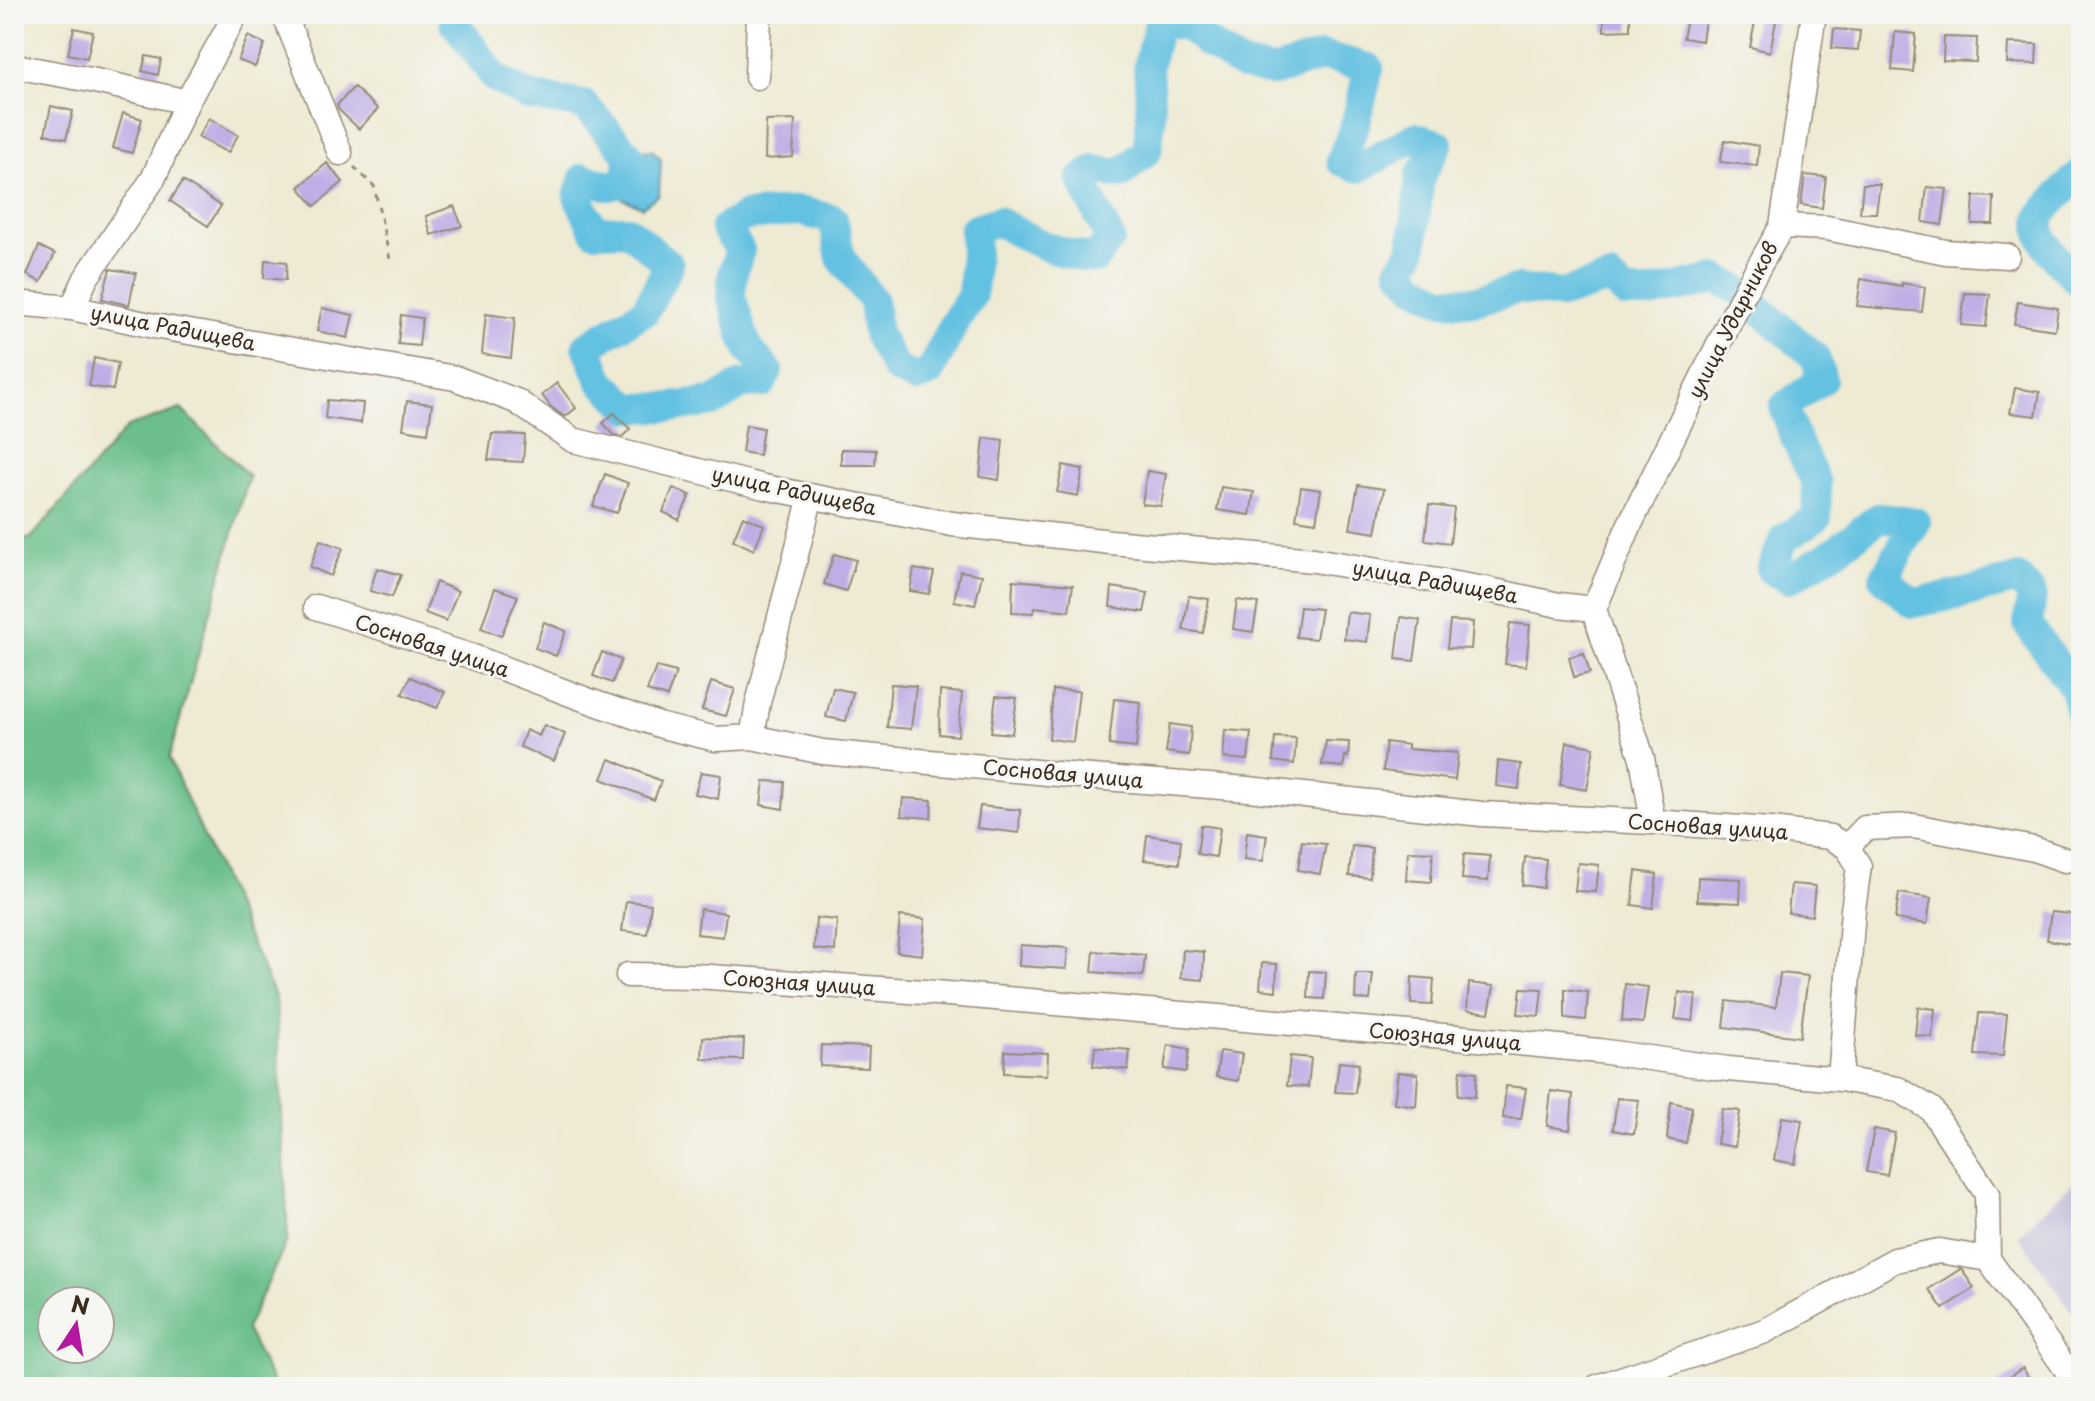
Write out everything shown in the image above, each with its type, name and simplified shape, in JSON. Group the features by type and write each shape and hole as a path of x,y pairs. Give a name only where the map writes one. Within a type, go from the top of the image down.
{"street":[{"path":"72,308 86,278 153,179 187,102 236,14"},
{"path":"284,14 340,153"},
{"path":"757,77 759,14"},
{"name":"улица Ударников","path":"1594,609 1629,526 1742,298 1782,226 1814,14"},
{"path":"14,66 187,102"},
{"path":"1782,226 1827,228 1946,252 2007,256"},
{"name":"улица Радищева","path":"14,303 72,308 154,326 455,378 516,401 573,440 750,483 952,524 1314,560 1594,609"},
{"path":"752,737 761,688 811,496"},
{"name":"Сосновая улица","path":"316,607 473,657 662,726 716,739 752,737 823,752 1248,789 1482,814 1771,830 1839,842"},
{"path":"1594,609 1642,758 1653,822"},
{"path":"1840,1079 1859,866 1839,842 1865,828 1914,826 2034,849 2065,860"},
{"name":"Союзная улица","path":"628,975 696,976 924,992 1468,1038 1840,1079 1898,1089 1931,1109 1987,1194 1988,1259"},
{"path":"1597,1387 1765,1331 1895,1260 1939,1251 1988,1259 2079,1387"}],"path":[{"path":"340,153 374,186 391,264"}],"shaded area":[{"path":"2081,1175 2081,1324 2018,1235"}],"green space":[{"path":"181,409 249,476 169,758 276,999 288,1239 246,1329 275,1387 14,1387 14,542 31,538 127,427"}],"water":[{"path":"652,150 661,159 659,195 642,207 612,194 617,177 627,182 636,152"}],"building":[{"path":"1604,14 1630,14 1630,30 1604,31"},
{"path":"1688,14 1706,14 1702,41 1683,38"},
{"path":"1756,17 1776,21 1770,52 1750,47"},
{"path":"74,28 93,32 87,58 68,54"},
{"path":"1834,29 1860,31 1858,50 1832,48"},
{"path":"1895,32 1916,34 1913,72 1892,70"},
{"path":"248,36 265,44 255,67 238,60"},
{"path":"1944,37 1977,38 1976,62 1943,61"},
{"path":"2008,43 2037,44 2036,64 2007,63"},
{"path":"146,56 161,59 158,75 142,71"},
{"path":"354,87 378,109 359,129 337,105"},
{"path":"51,106 73,111 66,139 45,134"},
{"path":"123,113 142,119 132,153 113,148"},
{"path":"209,118 238,135 228,153 198,137"},
{"path":"795,120 793,157 765,159 766,121"},
{"path":"1725,140 1759,146 1757,166 1720,162"},
{"path":"327,163 343,182 315,206 299,187"},
{"path":"1805,175 1826,177 1822,208 1801,205"},
{"path":"183,181 221,206 208,226 170,201"},
{"path":"1863,184 1880,184 1876,213 1860,213"},
{"path":"1927,187 1947,189 1942,225 1923,222"},
{"path":"1974,196 1994,197 1993,224 1972,224"},
{"path":"454,206 462,226 431,235 426,216"},
{"path":"39,246 55,254 41,282 27,275"},
{"path":"265,260 287,262 286,280 264,278"},
{"path":"110,269 136,273 129,305 102,299"},
{"path":"1861,279 1925,287 1922,312 1857,306"},
{"path":"1965,293 1990,294 1986,327 1961,325"},
{"path":"2018,302 2058,308 2055,330 2014,324"},
{"path":"322,308 353,315 348,338 317,331"},
{"path":"486,314 515,318 511,358 482,354"},
{"path":"401,315 422,318 419,346 398,344"},
{"path":"94,358 118,363 113,390 89,386"},
{"path":"557,383 576,408 565,417 551,407 542,395"},
{"path":"2015,388 2040,392 2036,416 2010,413"},
{"path":"327,400 363,403 361,423 325,418"},
{"path":"407,401 432,404 428,433 403,429"},
{"path":"614,413 630,429 622,437 614,435 603,423"},
{"path":"746,425 763,428 759,455 742,452"},
{"path":"492,434 525,435 523,462 488,460"},
{"path":"984,438 1003,440 999,480 980,477"},
{"path":"841,449 876,450 875,465 841,465"},
{"path":"1063,465 1083,469 1078,496 1057,492"},
{"path":"1147,471 1166,474 1161,506 1142,504"},
{"path":"605,474 628,483 617,513 593,506"},
{"path":"1358,485 1384,489 1376,533 1350,529"},
{"path":"1221,487 1254,492 1250,515 1217,510"},
{"path":"1301,487 1321,490 1316,522 1296,519"},
{"path":"673,488 690,495 679,520 663,512"},
{"path":"1429,505 1454,508 1450,543 1425,540"},
{"path":"743,516 764,525 754,550 733,540"},
{"path":"320,540 343,548 331,576 310,567"},
{"path":"834,554 856,560 846,591 824,584"},
{"path":"377,568 401,575 392,597 370,591"},
{"path":"914,569 934,572 929,594 910,591"},
{"path":"960,571 982,575 975,605 954,601"},
{"path":"1013,580 1073,585 1069,611 1035,607 1034,613 1012,612"},
{"path":"436,582 458,591 446,621 425,613"},
{"path":"1112,587 1148,593 1144,612 1110,607"},
{"path":"495,588 518,596 501,636 481,628"},
{"path":"1189,596 1209,599 1203,633 1183,630"},
{"path":"1237,600 1258,603 1253,632 1233,629"},
{"path":"1300,607 1321,609 1316,639 1296,637"},
{"path":"1347,612 1370,615 1367,642 1344,639"},
{"path":"1401,617 1420,620 1414,661 1396,659"},
{"path":"1450,621 1473,622 1471,649 1447,648"},
{"path":"544,622 566,631 556,656 535,648"},
{"path":"1510,623 1530,625 1526,666 1505,664"},
{"path":"602,652 621,660 612,683 593,676"},
{"path":"1584,653 1590,673 1574,677 1569,657"},
{"path":"656,667 676,672 667,697 647,691"},
{"path":"410,677 445,692 437,708 402,694"},
{"path":"711,682 735,689 726,716 702,710"},
{"path":"891,684 916,686 911,729 887,727"},
{"path":"833,688 853,692 846,721 826,717"},
{"path":"1053,690 1079,691 1073,742 1049,739"},
{"path":"940,691 962,693 958,736 939,734"},
{"path":"996,696 1017,698 1012,734 991,732"},
{"path":"1114,699 1140,702 1136,748 1109,745"},
{"path":"1170,724 1191,727 1189,755 1166,752"},
{"path":"544,725 565,734 554,761 520,747 526,730 539,736"},
{"path":"1225,730 1251,732 1248,760 1223,758"},
{"path":"1275,737 1296,738 1294,764 1273,761"},
{"path":"1326,741 1349,742 1348,757 1345,756 1343,767 1322,765"},
{"path":"1386,742 1408,745 1408,749 1458,753 1455,780 1383,771"},
{"path":"1567,742 1594,747 1587,790 1560,785"},
{"path":"610,759 661,781 654,800 602,779"},
{"path":"1498,761 1521,764 1519,789 1496,786"},
{"path":"701,772 721,775 718,799 695,794"},
{"path":"764,781 785,782 783,809 761,805"},
{"path":"903,798 932,800 931,818 901,816"},
{"path":"980,806 1020,810 1019,833 977,828"},
{"path":"1201,825 1220,828 1216,857 1197,854"},
{"path":"1247,832 1267,835 1263,861 1244,859"},
{"path":"1147,835 1181,840 1179,864 1144,860"},
{"path":"1302,841 1326,844 1320,874 1298,870"},
{"path":"1352,846 1372,848 1370,878 1349,876"},
{"path":"1408,851 1433,852 1431,882 1406,880"},
{"path":"1464,854 1490,856 1488,881 1462,879"},
{"path":"1525,857 1546,859 1543,888 1522,885"},
{"path":"1578,863 1599,865 1596,892 1575,891"},
{"path":"1636,871 1657,874 1653,908 1632,905"},
{"path":"1698,877 1741,879 1740,903 1697,901"},
{"path":"1791,884 1815,886 1812,916 1788,913"},
{"path":"1899,893 1931,898 1927,924 1895,919"},
{"path":"626,901 651,904 647,934 622,931"},
{"path":"700,909 726,913 723,937 697,934"},
{"path":"2051,912 2081,915 2081,945 2047,940"},
{"path":"900,916 925,919 922,955 897,952"},
{"path":"816,918 837,920 835,951 814,949"},
{"path":"1020,945 1068,948 1066,969 1019,966"},
{"path":"1183,950 1204,952 1203,980 1181,978"},
{"path":"1094,951 1145,955 1143,976 1092,972"},
{"path":"1262,963 1277,964 1276,991 1260,989"},
{"path":"1309,971 1326,972 1324,999 1308,998"},
{"path":"1780,973 1808,976 1800,1037 1724,1027 1727,1001 1776,1007"},
{"path":"1356,974 1373,974 1370,1000 1355,999"},
{"path":"1412,977 1434,979 1432,1005 1411,1004"},
{"path":"1469,983 1494,986 1489,1013 1467,1010"},
{"path":"1625,984 1648,987 1643,1023 1622,1021"},
{"path":"1521,988 1542,989 1539,1016 1518,1014"},
{"path":"1565,989 1588,992 1586,1020 1565,1018"},
{"path":"1679,992 1696,995 1693,1021 1675,1019"},
{"path":"1918,1007 1935,1009 1932,1037 1915,1035"},
{"path":"1979,1013 2007,1014 2003,1056 1975,1055"},
{"path":"703,1037 744,1039 743,1060 702,1059"},
{"path":"821,1045 869,1047 868,1068 820,1066"},
{"path":"1168,1045 1189,1049 1186,1072 1164,1069"},
{"path":"1095,1047 1130,1050 1128,1070 1093,1066"},
{"path":"1005,1051 1048,1053 1047,1075 1004,1073"},
{"path":"1220,1051 1242,1054 1238,1081 1216,1077"},
{"path":"1290,1056 1311,1058 1308,1087 1287,1086"},
{"path":"1339,1062 1359,1064 1355,1093 1335,1092"},
{"path":"1461,1070 1477,1072 1475,1097 1458,1095"},
{"path":"1398,1072 1418,1074 1416,1106 1394,1103"},
{"path":"1506,1086 1526,1088 1521,1119 1503,1118"},
{"path":"1551,1091 1573,1094 1570,1130 1547,1126"},
{"path":"1617,1098 1639,1100 1634,1134 1613,1130"},
{"path":"1671,1102 1692,1107 1686,1143 1667,1139"},
{"path":"1722,1109 1740,1111 1735,1147 1717,1144"},
{"path":"1782,1117 1802,1120 1795,1164 1774,1160"},
{"path":"1874,1129 1895,1133 1887,1175 1866,1172"},
{"path":"1959,1270 1974,1288 1943,1309 1929,1289"},
{"path":"2023,1368 2034,1387 1993,1387"}],"waterway":[{"path":"460,14 454,22 495,78 528,96 584,105 629,155 627,182 609,186 584,178 578,197 595,231 628,230 669,265 645,311 587,346 601,381 630,408 713,402 742,384 762,383 768,370 750,351 731,296 733,273 740,250 725,228 745,216 799,211 833,219 841,258 873,301 877,334 896,369 915,378 929,373 972,295 974,229 998,221 1045,246 1095,259 1110,239 1081,179 1094,170 1121,174 1147,151 1151,119 1148,66 1159,23 1187,25 1241,65 1274,72 1324,56 1369,68 1356,122 1341,161 1359,168 1415,137 1438,144 1420,176 1412,252 1400,269 1415,286 1442,300 1474,301 1518,289 1561,294 1610,279 1626,294 1649,294 1717,279 1735,288 1815,357 1822,379 1784,407 1816,483 1817,517 1785,538 1771,570 1789,579 1835,551 1878,518 1916,522 1884,578 1913,603 2018,579 2032,595 2028,625 2074,688 2081,716"},
{"path":"2081,173 2044,212 2040,224 2041,234 2052,253 2081,284"}]}
